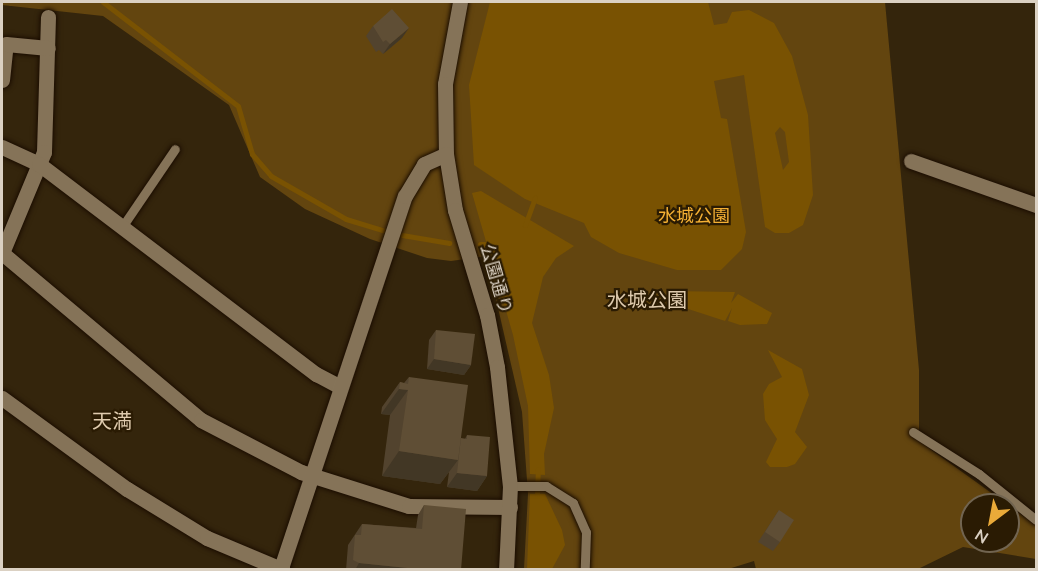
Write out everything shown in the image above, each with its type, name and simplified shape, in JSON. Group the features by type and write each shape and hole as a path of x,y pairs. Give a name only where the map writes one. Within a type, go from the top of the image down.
{"street":[{"name":"公園通り","path":"460,2 445,84 446,154 455,210 491,336 510,486 506,570"},
{"path":"48,17 44,152 2,253 201,420 311,475 409,506 510,507"},
{"path":"2,80 6,45 48,48"},
{"path":"2,147 39,164 316,374 339,386"},
{"path":"2,398 127,489 207,538 282,568 339,386 413,177 424,164 446,154"},
{"path":"911,161 1036,205"}],"lane":[{"path":"122,227 175,149"},
{"path":"913,432 979,474 1036,520"},
{"path":"510,486 546,486 573,503 586,532 585,570"}],"green space":[{"name":"水城公園","path":"2,2 885,2 919,370 919,441 991,493 960,493 960,548 918,569 756,569 754,561 725,570 524,569 528,494 522,412 486,256 451,261 427,258 370,239 305,209 260,177 229,105 103,16 2,5"},
{"name":"水城公園","path":"1020,514 1036,525 1036,559 1000,553 1020,553"}],"shaded area":[{"path":"490,2 708,2 714,25 727,23 732,12 749,10 774,23 792,56 808,115 813,195 803,225 789,233 775,233 765,227 744,75 714,81 721,118 727,119 746,232 742,249 721,270 677,270 619,253 591,237 584,223 525,199 474,165 469,85","holes":["780,127 785,132 789,162 783,170 775,133"]},
{"path":"481,191 574,246 556,258 543,277 532,323 549,375 554,408 544,454 545,475 530,474 528,406 513,335 472,193"},
{"path":"670,291 735,292 731,303 738,294 772,313 767,324 740,325 728,321 732,308 725,321 676,305"},
{"path":"768,350 802,369 809,395 795,432 807,447 795,464 787,467 770,467 766,462 777,439 765,420 763,394 769,384 782,377"},
{"path":"530,494 545,494 562,530 565,545 552,569 527,569"}],"building":[{"path":"392,9 409,28 390,44 386,40 383,42 373,26"},
{"path":"436,330 475,334 471,365 434,359"},
{"path":"409,377 468,385 458,460 399,451 408,390 399,389 400,382 408,384"},
{"path":"467,435 490,437 487,476 457,473 461,438 467,439"},
{"path":"424,505 466,509 461,570 427,570 359,563 353,560 355,535 361,535 362,524 422,529"},
{"path":"779,510 794,520 780,542 765,532"}],"waterway":[{"path":"103,2 238,106 252,154 271,176 346,219 383,230"},
{"path":"525,225 535,198"},
{"path":"402,235 449,243"},
{"path":"480,244 492,244"},
{"path":"537,494 538,469"}],"district":[{"name":"水城公園","path":"647,299"},
{"name":"天満","path":"112,420"}]}
